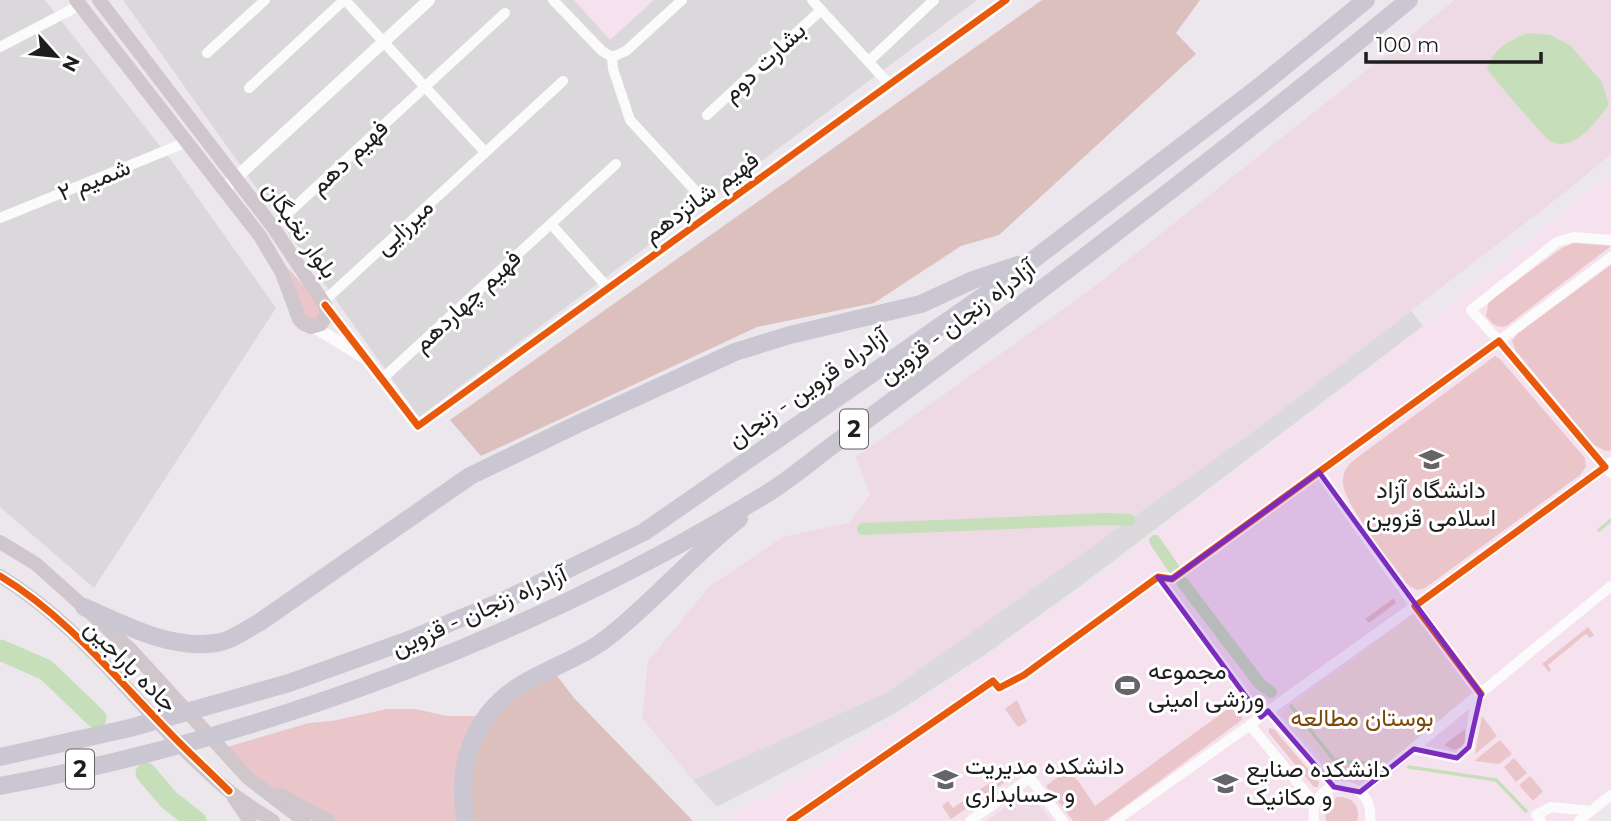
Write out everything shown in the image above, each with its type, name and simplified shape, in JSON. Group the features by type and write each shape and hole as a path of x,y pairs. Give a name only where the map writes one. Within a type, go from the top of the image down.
{"highway":[{"name":"آزادراه قزوین - زنجان","path":"0,757 130,728 289,684 406,641 505,600 644,532 1034,259 1259,87 1366,0"},
{"name":"آزادراه زنجان - قزوین","path":"0,786 160,751 298,709 415,667 515,626 657,555 774,489 1253,127 1409,0"},
{"path":"84,607 130,627 178,642 216,643 241,634 281,609 470,476 582,422 735,352 790,335 921,304 973,280 1034,259"},
{"path":"466,821 463,793 465,762 472,740 485,716 501,699 519,686 610,636 692,558 754,509 774,489"}],"main road":[{"name":"بلوار نخبگان","path":"78,2 187,142 230,183 273,227 324,303 326,319 321,324 314,327 299,319 276,264 230,183 99,0"},
{"name":"جاده باراجین","path":"0,542 36,565 131,650 248,778 304,821"},
{"name":"جاده باراجین","path":"0,576 24,590 111,669 168,731 229,791 272,821"},
{"name":"جاده باراجین","path":"248,778 328,821"},
{"name":"جاده باراجین","path":"229,791 250,821"}],"street":[{"path":"207,53 265,0"},
{"path":"249,88 345,0 485,152"},
{"path":"230,183 429,0"},
{"path":"553,0 602,51 612,57"},
{"path":"612,57 626,51 682,0"},
{"path":"813,0 889,84"},
{"path":"869,61 934,0"},
{"name":"فهیم شانزدهم","path":"383,379 418,426 1006,0"},
{"path":"0,47 78,2"},
{"name":"بشارت دوم","path":"707,115 821,10"},
{"name":"فهیم دهم","path":"273,227 505,13"},
{"path":"612,57 613,69 630,120 713,211"},
{"name":"میرزایی","path":"324,303 563,81"},
{"name":"شمیم ۲","path":"0,218 187,142"},
{"name":"فهیم چهاردهم","path":"383,379 616,164"},
{"path":"551,224 608,288"},
{"path":"1115,821 1609,467 1471,310 1557,242 1574,237 1611,240"},
{"path":"790,821 993,681 999,688 1024,675 1158,577 1172,579 1611,257"},
{"path":"324,303 383,379"},
{"path":"314,327 372,363"},
{"path":"1318,472 1478,697 1469,747 1457,758 1414,748"},
{"path":"1158,577 1265,714 1334,787"},
{"path":"1360,792 1611,586"},
{"path":"1250,725 1315,804"},
{"path":"970,821 1030,778 1063,821"},
{"path":"1314,821 1315,804 1326,790 1348,786 1367,799 1370,821"},
{"path":"1579,821 1611,795"},
{"path":"1541,821 1536,815 1551,807 1590,811"}],"highlighted area":[{"path":"1319,472 1481,694 1469,747 1457,758 1414,749 1360,792 1334,787 1268,711 1261,717 1158,577 1172,579"}],"shaded area":[{"path":"0,0 45,0 171,160 276,308 94,588 0,507"},
{"path":"123,0 977,0 419,417"},
{"path":"574,0 654,0 610,40"},
{"path":"1042,0 1200,0 1176,33 1196,54 999,235 961,246 874,303 757,327 481,456 450,420"},
{"path":"1455,0 1611,0 1611,154 1261,426 888,692 693,780 642,718 648,661 709,587 783,537 849,523 870,495 856,457 1090,290"},
{"path":"1528,33 1550,35 1570,45 1601,81 1609,104 1584,134 1575,140 1558,144 1546,138 1487,69 1494,55 1503,46"},
{"name":"دانشگاه آزاد اسلامی قزوین","path":"1611,173 1611,804 1591,821 733,821 728,814 812,771 875,731 1079,591 1424,326"},
{"path":"1574,243 1611,246 1508,325 1498,326 1486,316 1489,301 1562,248"},
{"path":"1611,265 1611,450 1606,451 1594,445 1516,351 1512,341 1517,334"},
{"path":"288,268 316,300 321,315 314,322 303,316"},
{"path":"1411,311 1423,326 1079,587 986,654 894,714 717,807 693,780 888,692 1261,426"},
{"path":"1495,356 1585,458 1586,467 1580,475 1425,588 1417,590 1408,585 1358,516 1344,489 1345,472 1355,459"},
{"path":"1394,598 1396,603 1369,623 1365,619"},
{"path":"1588,627 1594,635 1590,638 1586,634 1548,665 1551,670 1549,672 1542,664"},
{"path":"551,668 574,698 693,821 466,821 463,793 485,716"},
{"path":"1017,700 1027,722 1018,727 1005,709"},
{"path":"1233,705 1243,719 1105,821 1073,821 1046,786 1067,770 1079,782 1095,806"},
{"path":"387,709 415,709 447,716 485,716 466,821 328,821 248,778 220,749 309,723"},
{"path":"1482,716 1497,736 1475,754"},
{"path":"1269,728 1274,729 1319,782 1318,787 1314,787 1269,733"},
{"path":"1465,729 1465,742 1461,747 1454,750 1444,745"},
{"path":"1500,740 1512,754 1499,764 1474,761"},
{"path":"1514,758 1527,773 1516,782 1504,767"},
{"path":"1013,767 1017,774 951,819 942,806 948,801 953,808"},
{"path":"1530,776 1543,791 1533,801 1519,785"},
{"path":"1028,791 1052,821 986,821"},
{"path":"1337,797 1347,798 1354,803 1358,811 1357,821 1326,821 1325,808"}],"green space":[{"name":"بوستان مطالعه","path":"1413,615 1470,693 1378,773 1358,779 1338,775 1282,713"}],"waterway":[{"path":"863,529 1129,520"},
{"path":"1599,530 1611,520"},
{"path":"1155,541 1174,569"},
{"path":"1182,582 1260,684 1271,692"},
{"path":"0,650 46,670 96,718"},
{"path":"1291,706 1334,760 1386,765"},
{"path":"1409,767 1496,780 1526,811"},
{"path":"146,773 169,800 196,821"}],"cycle path":[{"path":"325,305 418,426 1006,0"},
{"path":"790,821 993,681 999,688 1024,675 1158,577 1172,579 1499,341 1605,467 1415,606 1481,694"},
{"path":"0,576 68,628 229,791"}],"place":[{"name":"دانشگاه آزاد اسلامی قزوین","path":"1431,459"},
{"name":"مجموعه ورزشی امینی","path":"1128,685"},
{"name":"دانشکده مدیریت و حسابداری","path":"945,780"},
{"name":"دانشکده صنایع و مکانیک","path":"1226,783"}]}
